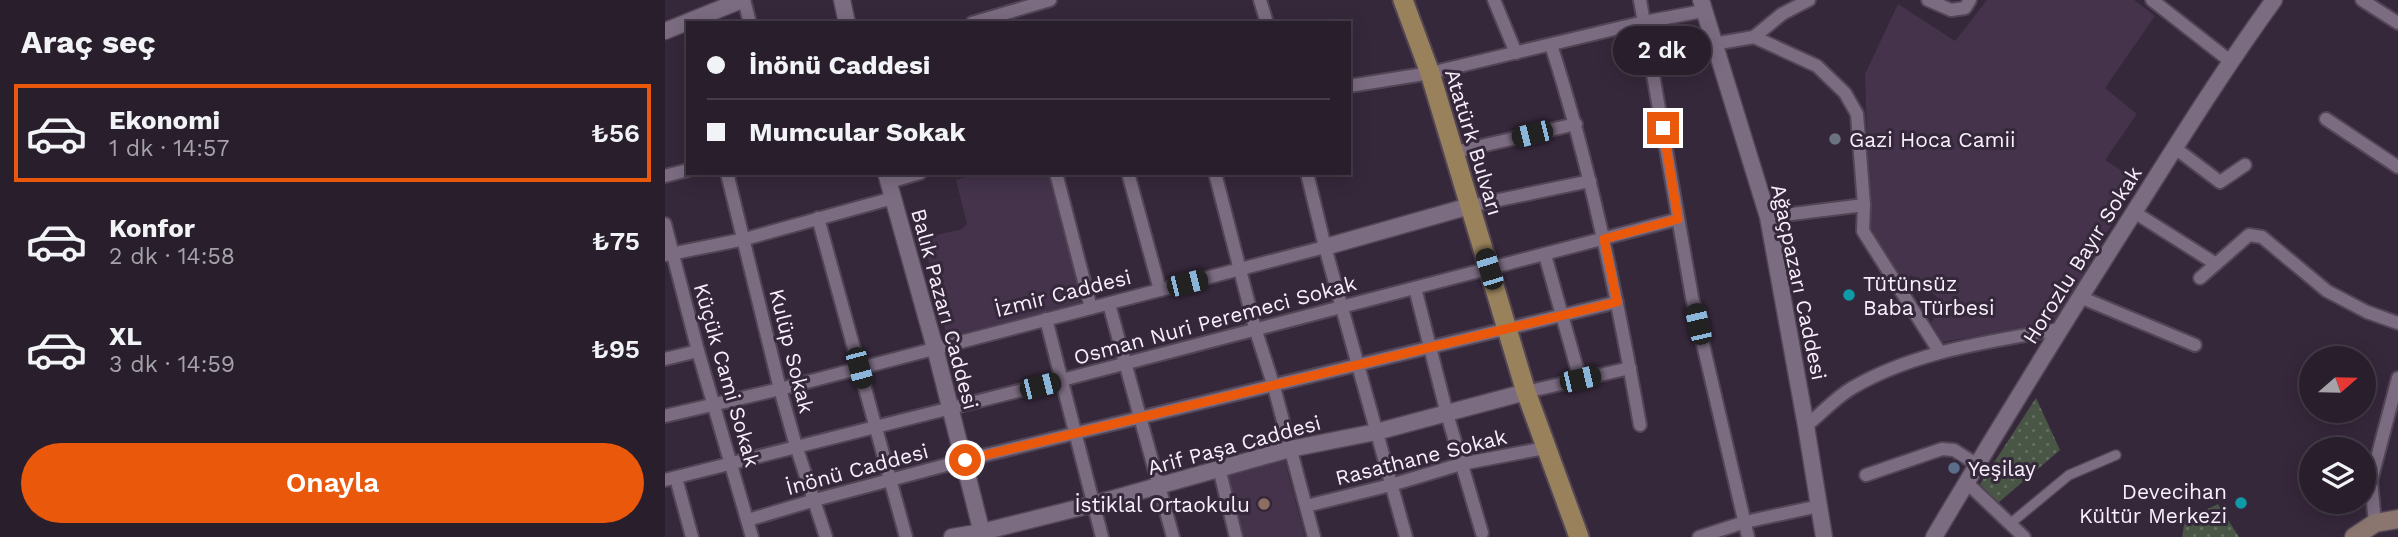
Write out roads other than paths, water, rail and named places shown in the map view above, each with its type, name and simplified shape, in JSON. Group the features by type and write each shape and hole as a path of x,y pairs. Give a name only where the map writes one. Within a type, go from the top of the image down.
{"main road":[{"name":"Atatürk Bulvarı","path":"1403,0 1455,152 1526,392 1579,537"},
{"path":"2354,537 2375,523 2398,519"}],"street":[{"path":"690,21 743,0 749,21"},
{"path":"842,0 847,21"},
{"path":"978,21 1034,2 1050,0"},
{"path":"1260,0 1266,21"},
{"path":"1494,0 1516,53"},
{"path":"1640,0 1692,297 1748,537"},
{"path":"1713,44 1753,37 1782,15 1809,0"},
{"path":"1928,0 1951,10 1967,4"},
{"path":"2152,0 2230,61"},
{"name":"Horozlu Bayır Sokak","path":"1934,537 2059,329 2230,61 2274,0"},
{"path":"2368,2 2398,23"},
{"path":"1351,86 1430,74 1644,22 1702,5"},
{"name":"Ağaçpazarı Caddesi","path":"1702,5 1768,217 1824,537"},
{"path":"665,31 686,23"},
{"path":"1753,37 1817,66 1845,93 1857,114 1864,205 1863,231 1939,351"},
{"path":"1551,45 1576,124 1604,239 1640,425"},
{"path":"2326,119 2398,167"},
{"path":"1455,152 1576,124"},
{"path":"2175,148 2220,182 2245,164"},
{"path":"665,176 686,171"},
{"name":"Kulüp Sokak","path":"728,175 780,389 826,537"},
{"path":"669,254 745,239 818,218 915,175"},
{"path":"1057,175 1091,309"},
{"path":"1129,175 1160,290"},
{"path":"1216,175 1314,537"},
{"path":"1307,175 1341,307 1406,537"},
{"path":"1470,206 1590,181"},
{"name":"Balık Pazarı Caddesi","path":"889,185 935,348 983,535"},
{"path":"1768,217 1864,205"},
{"name":"İzmir Caddesi","path":"665,416 713,406 1241,270 1470,206"},
{"path":"2134,212 2216,264"},
{"path":"818,218 906,537"},
{"name":"Osman Nuri Peremeci Sokak","path":"670,479 1678,219"},
{"name":"Küçük Cami Sokak","path":"665,224 669,254 752,537"},
{"path":"2200,278 2249,235 2262,237 2327,292 2367,312 2398,323"},
{"path":"1545,255 1580,379"},
{"path":"1416,288 1447,414 1482,533"},
{"path":"2080,297 2195,345"},
{"name":"İnönü Caddesi","path":"748,520 889,479 1617,302"},
{"path":"1109,304 1173,537"},
{"path":"1046,319 1102,537"},
{"path":"1806,426 1850,390 1874,377 1939,351 2059,329"},
{"path":"665,359 698,351"},
{"path":"1526,392 1630,368"},
{"path":"2375,523 2371,481 2398,378"},
{"name":"Arif Paşa Caddesi","path":"952,537 983,535 1290,449 1376,432 1526,392"},
{"name":"Rasathane Sokak","path":"1306,506 1461,464 1545,447"},
{"path":"1866,475 1942,449 1954,450 1976,464"},
{"path":"2011,523 2069,475 2116,455"},
{"path":"1219,468 1236,537"},
{"path":"670,479 692,537"},
{"path":"1966,482 2024,537"},
{"path":"1699,537 1745,522 1819,506"}],"place":[{"name":"Gazi Hoca Camii","path":"1835,139"},
{"name":"Tütünsüz Baba Türbesi","path":"1849,295"},
{"name":"Yeşilay","path":"1954,468"},
{"name":"Devecihan Kültür Merkezi","path":"2241,503"},
{"name":"İstiklal Ortaokulu","path":"1264,504"}]}
